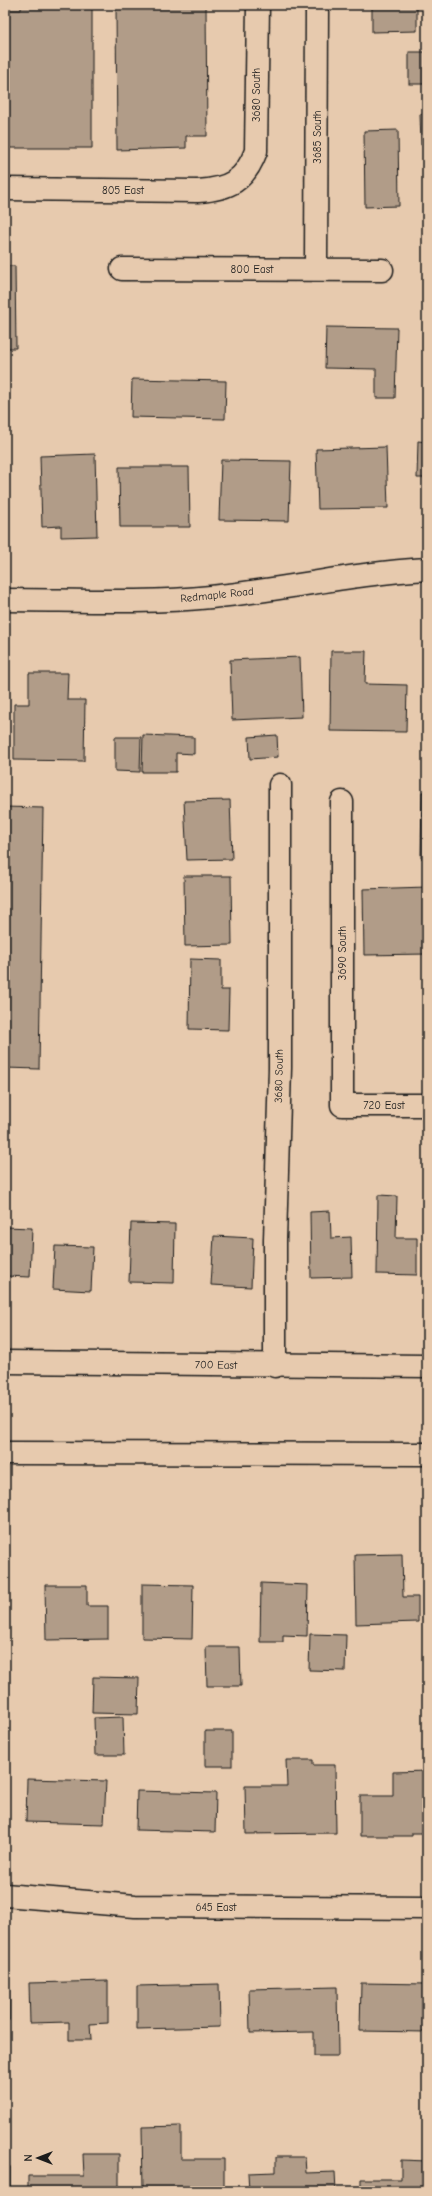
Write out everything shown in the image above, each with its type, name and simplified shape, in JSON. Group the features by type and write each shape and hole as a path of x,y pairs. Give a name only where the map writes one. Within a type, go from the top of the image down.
{"street":[{"name":"3680 South","path":"240,179 250,167 256,151 258,5"},
{"name":"3685 South","path":"316,269 317,5"},
{"name":"805 East","path":"5,189 198,191 221,188 240,179"},
{"name":"800 East","path":"122,269 382,270"},
{"name":"Redmaple Road","path":"5,600 157,600 210,597 358,576 427,569"},
{"name":"3680 South","path":"275,1366 275,1240 280,1068 280,785"},
{"name":"3690 South","path":"342,802 342,1105"},
{"name":"720 East","path":"342,1105 427,1105"},
{"name":"700 East","path":"5,1362 275,1366 427,1366"},
{"path":"5,1452 427,1454"},
{"name":"645 East","path":"5,1895 135,1906 427,1908"}],"building":[{"path":"21,5 92,5 92,148 5,148 5,10 21,10"},
{"path":"116,5 206,5 207,136 186,136 186,148 117,150"},
{"path":"372,5 417,5 417,31 372,32"},
{"path":"409,52 427,52 427,84 409,84"},
{"path":"420,114 427,114 427,145 421,145"},
{"path":"398,130 399,206 365,207 364,131"},
{"path":"5,266 15,266 16,348 5,348"},
{"path":"326,327 397,328 395,398 376,398 376,369 325,368"},
{"path":"132,379 226,381 225,419 131,417"},
{"path":"418,441 427,442 427,478 417,478"},
{"path":"386,447 388,508 318,509 316,449"},
{"path":"95,454 97,536 61,537 61,526 42,527 40,456"},
{"path":"221,460 291,461 289,521 219,520"},
{"path":"119,467 189,467 190,527 120,527"},
{"path":"331,651 366,651 365,684 407,685 406,732 330,731"},
{"path":"300,657 302,717 232,720 230,660"},
{"path":"29,673 68,673 67,700 85,700 84,761 14,760 14,704 29,704"},
{"path":"143,735 194,737 194,754 176,753 176,772 142,772"},
{"path":"277,735 278,757 250,759 249,737"},
{"path":"115,737 141,737 140,772 115,771"},
{"path":"422,792 427,792 427,859 421,858"},
{"path":"230,800 232,859 187,860 184,801"},
{"path":"5,807 43,808 39,1069 5,1068"},
{"path":"184,876 231,876 232,945 185,946"},
{"path":"427,887 427,954 364,955 363,889"},
{"path":"190,959 221,960 221,990 229,990 228,1030 189,1029"},
{"path":"378,1195 397,1196 396,1238 417,1238 417,1275 377,1274"},
{"path":"330,1211 331,1238 351,1237 352,1277 311,1278 310,1212"},
{"path":"131,1223 175,1224 174,1283 129,1282"},
{"path":"5,1227 32,1228 30,1277 5,1276"},
{"path":"214,1236 253,1238 251,1287 211,1285"},
{"path":"55,1246 93,1247 91,1291 53,1289"},
{"path":"402,1554 403,1597 418,1597 418,1622 356,1624 355,1555"},
{"path":"261,1583 308,1585 307,1636 283,1635 283,1642 260,1642"},
{"path":"142,1584 193,1585 192,1639 142,1638"},
{"path":"45,1585 87,1585 87,1606 108,1606 108,1639 46,1640"},
{"path":"310,1634 346,1635 345,1671 309,1670"},
{"path":"206,1647 240,1647 241,1686 207,1686"},
{"path":"93,1677 139,1678 138,1714 92,1713"},
{"path":"123,1717 124,1755 95,1755 94,1718"},
{"path":"205,1731 232,1731 232,1766 205,1766"},
{"path":"286,1760 313,1760 313,1765 335,1765 336,1833 246,1834 245,1786 287,1786"},
{"path":"427,1771 427,1833 412,1833 412,1836 360,1836 360,1796 393,1796 393,1772"},
{"path":"27,1779 106,1781 104,1824 26,1822"},
{"path":"137,1791 216,1793 215,1832 136,1830"},
{"path":"5,1975 9,1975 9,2020 5,2020"},
{"path":"108,1981 108,2023 90,2024 91,2040 69,2040 69,2022 30,2023 29,1983"},
{"path":"361,1983 427,1984 427,2032 360,2031"},
{"path":"219,1984 220,2027 137,2029 137,1986"},
{"path":"337,1987 338,2056 314,2056 314,2032 250,2033 249,1989"},
{"path":"181,2126 181,2159 224,2159 224,2191 143,2191 142,2127"},
{"path":"83,2154 119,2154 119,2191 28,2191 28,2176 84,2176"},
{"path":"276,2157 305,2157 306,2173 335,2172 336,2191 249,2191 248,2173 276,2172"},
{"path":"401,2160 427,2161 427,2191 361,2191 361,2179 401,2179"},
{"path":"5,2167 10,2167 10,2191 5,2191"}]}
